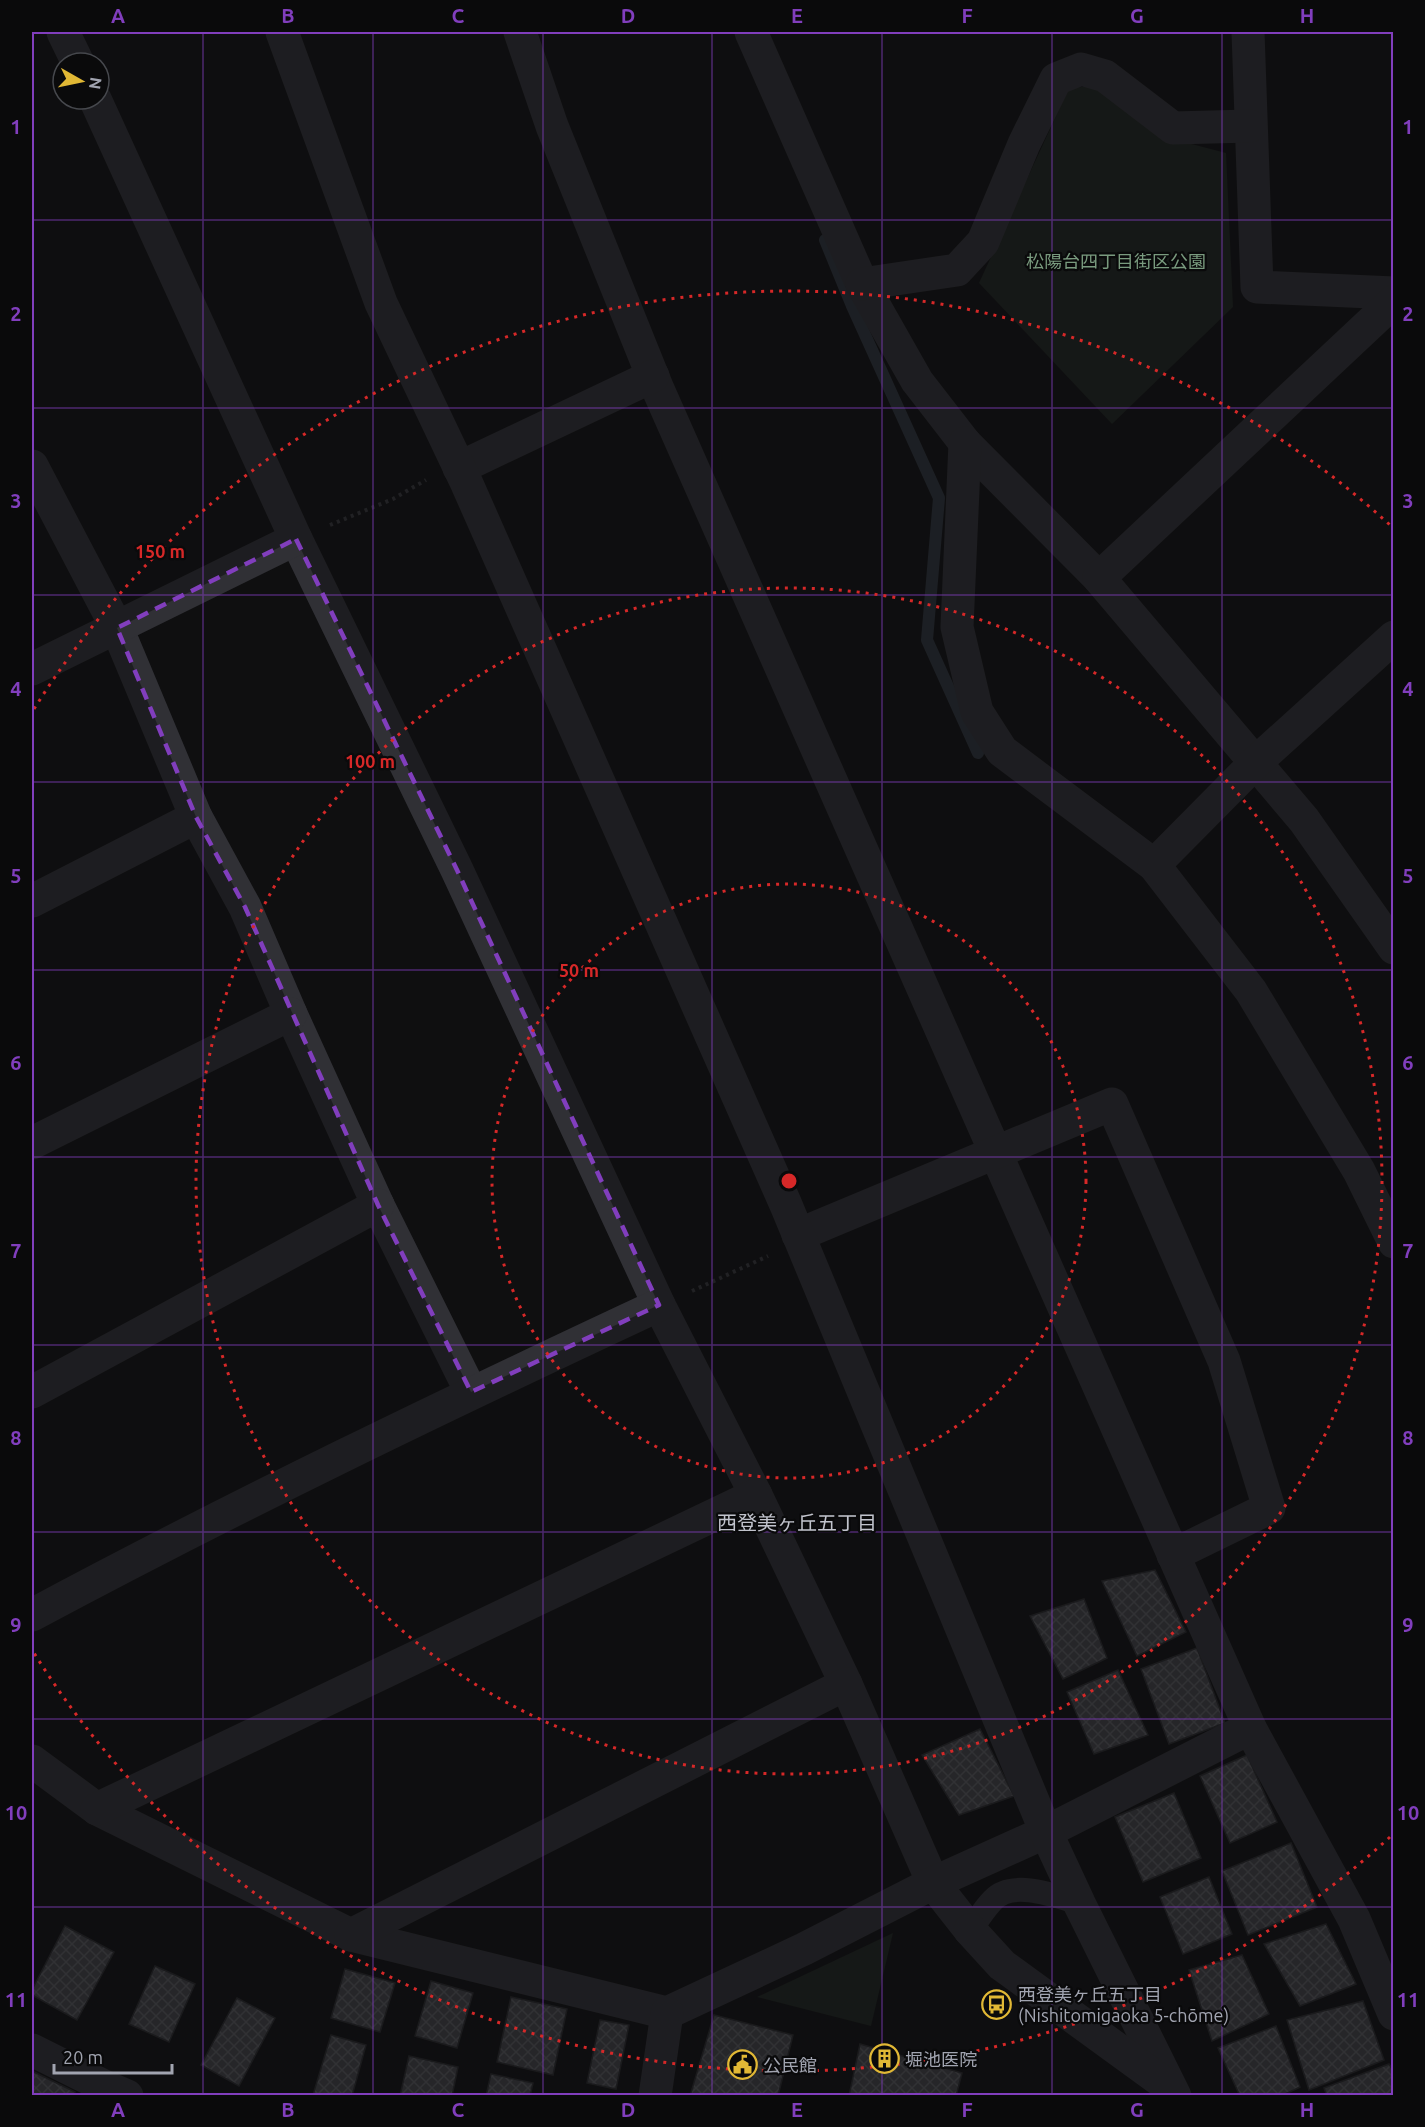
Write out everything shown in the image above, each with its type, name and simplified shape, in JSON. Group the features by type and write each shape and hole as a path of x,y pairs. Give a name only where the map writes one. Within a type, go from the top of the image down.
{"street":[{"path":"63,32 72,51"},
{"path":"282,32 381,303 459,468 788,1243 1046,1832 1173,2092"},
{"path":"520,32 552,126 653,376 995,1152 1250,1728 1354,1919 1394,2014"},
{"path":"751,32 862,284 917,381 965,443 1099,578 1304,820 1392,940"},
{"path":"1248,32 1257,287 1394,293"},
{"path":"862,284 957,270 982,242 1024,144 1056,80 1081,69 1106,76 1173,128 1250,126"},
{"path":"100,111 296,539 452,859 659,1305 756,1495 846,1684 933,1883 970,1930 1002,1965 1173,2092"},
{"path":"1099,578 1394,301"},
{"path":"459,468 653,376"},
{"path":"965,443 957,627 977,712 1002,751 1154,865 1251,991 1359,1171 1394,1242"},
{"path":"32,466 117,628 196,817 245,907 378,1205 471,1392"},
{"path":"32,669 296,539"},
{"path":"1154,865 1255,763 1394,637"},
{"path":"32,901 196,817"},
{"path":"32,1143 291,1014"},
{"path":"788,1243 995,1152 1112,1104 1224,1361 1269,1508 1173,1555"},
{"path":"32,1392 378,1205"},
{"path":"32,1616 168,1542 471,1392 659,1305"},
{"path":"97,1809 756,1495"},
{"path":"351,1935 846,1684"},
{"path":"32,1761 97,1809 351,1935 668,2013 933,1883 1046,1832 1250,1728"},
{"path":"655,2096 668,2013"},
{"path":"32,2050 127,2096"}],"lane":[{"path":"970,1930 994,1897 1017,1889 1050,1894 1079,1903"}],"path":[{"path":"296,539 393,500 428,479"},
{"path":"659,1305 788,1243"}],"highlighted area":[{"path":"296,539 457,870 659,1305 471,1392 378,1205 245,907 196,817 117,628"}],"green space":[{"name":"松陽台四丁目街区公園","path":"1093,86 1161,136 1226,153 1233,307 1112,424 979,283 1069,88"},
{"path":"893,1933 871,2026 757,1997"}],"building":[{"path":"1155,1570 1186,1632 1137,1656 1102,1581"},
{"path":"1084,1599 1107,1658 1063,1679 1030,1616"},
{"path":"1197,1648 1225,1723 1169,1744 1141,1669"},
{"path":"1118,1670 1148,1735 1094,1754 1067,1692"},
{"path":"980,1729 1014,1796 959,1815 922,1755"},
{"path":"1247,1755 1277,1822 1230,1843 1200,1776"},
{"path":"1174,1793 1201,1858 1143,1882 1115,1817"},
{"path":"1291,1843 1317,1907 1248,1935 1222,1871"},
{"path":"1209,1877 1232,1934 1183,1954 1160,1897"},
{"path":"1326,1924 1356,1984 1300,2006 1264,1944"},
{"path":"65,1926 114,1952 77,2020 32,1995 32,1990"},
{"path":"1242,1955 1269,2014 1212,2041 1189,1970"},
{"path":"155,1966 195,1984 169,2042 129,2024"},
{"path":"345,1969 395,1983 380,2032 331,2018"},
{"path":"431,1981 473,1993 457,2048 415,2036"},
{"path":"511,1997 567,2009 553,2075 497,2062"},
{"path":"237,1998 275,2018 239,2086 201,2065"},
{"path":"1363,2001 1384,2060 1309,2090 1287,2020"},
{"name":"公民館","path":"714,2015 793,2035 778,2096 690,2096"},
{"path":"600,2020 629,2025 616,2089 587,2083"},
{"path":"1276,2026 1300,2087 1281,2096 1240,2096 1218,2048"},
{"path":"331,2035 366,2045 352,2096 313,2095"},
{"name":"堀池医院","path":"860,2044 962,2073 956,2096 849,2096"},
{"path":"409,2056 458,2067 452,2096 400,2096"},
{"path":"1389,2064 1394,2072 1394,2096 1327,2096 1324,2088"},
{"path":"32,2071 75,2092 74,2096 32,2096"},
{"path":"491,2074 533,2083 530,2096 486,2096"}],"waterway":[{"path":"825,240 852,306 939,498 927,640 978,753"}],"place":[{"name":"西登美ヶ丘五丁目 (Nishitomigaoka 5-chōme)","path":"997,2004"},
{"name":"堀池医院","path":"884,2059"},
{"name":"公民館","path":"742,2065"}],"district":[{"name":"西登美ヶ丘五丁目","path":"797,1522"}]}
